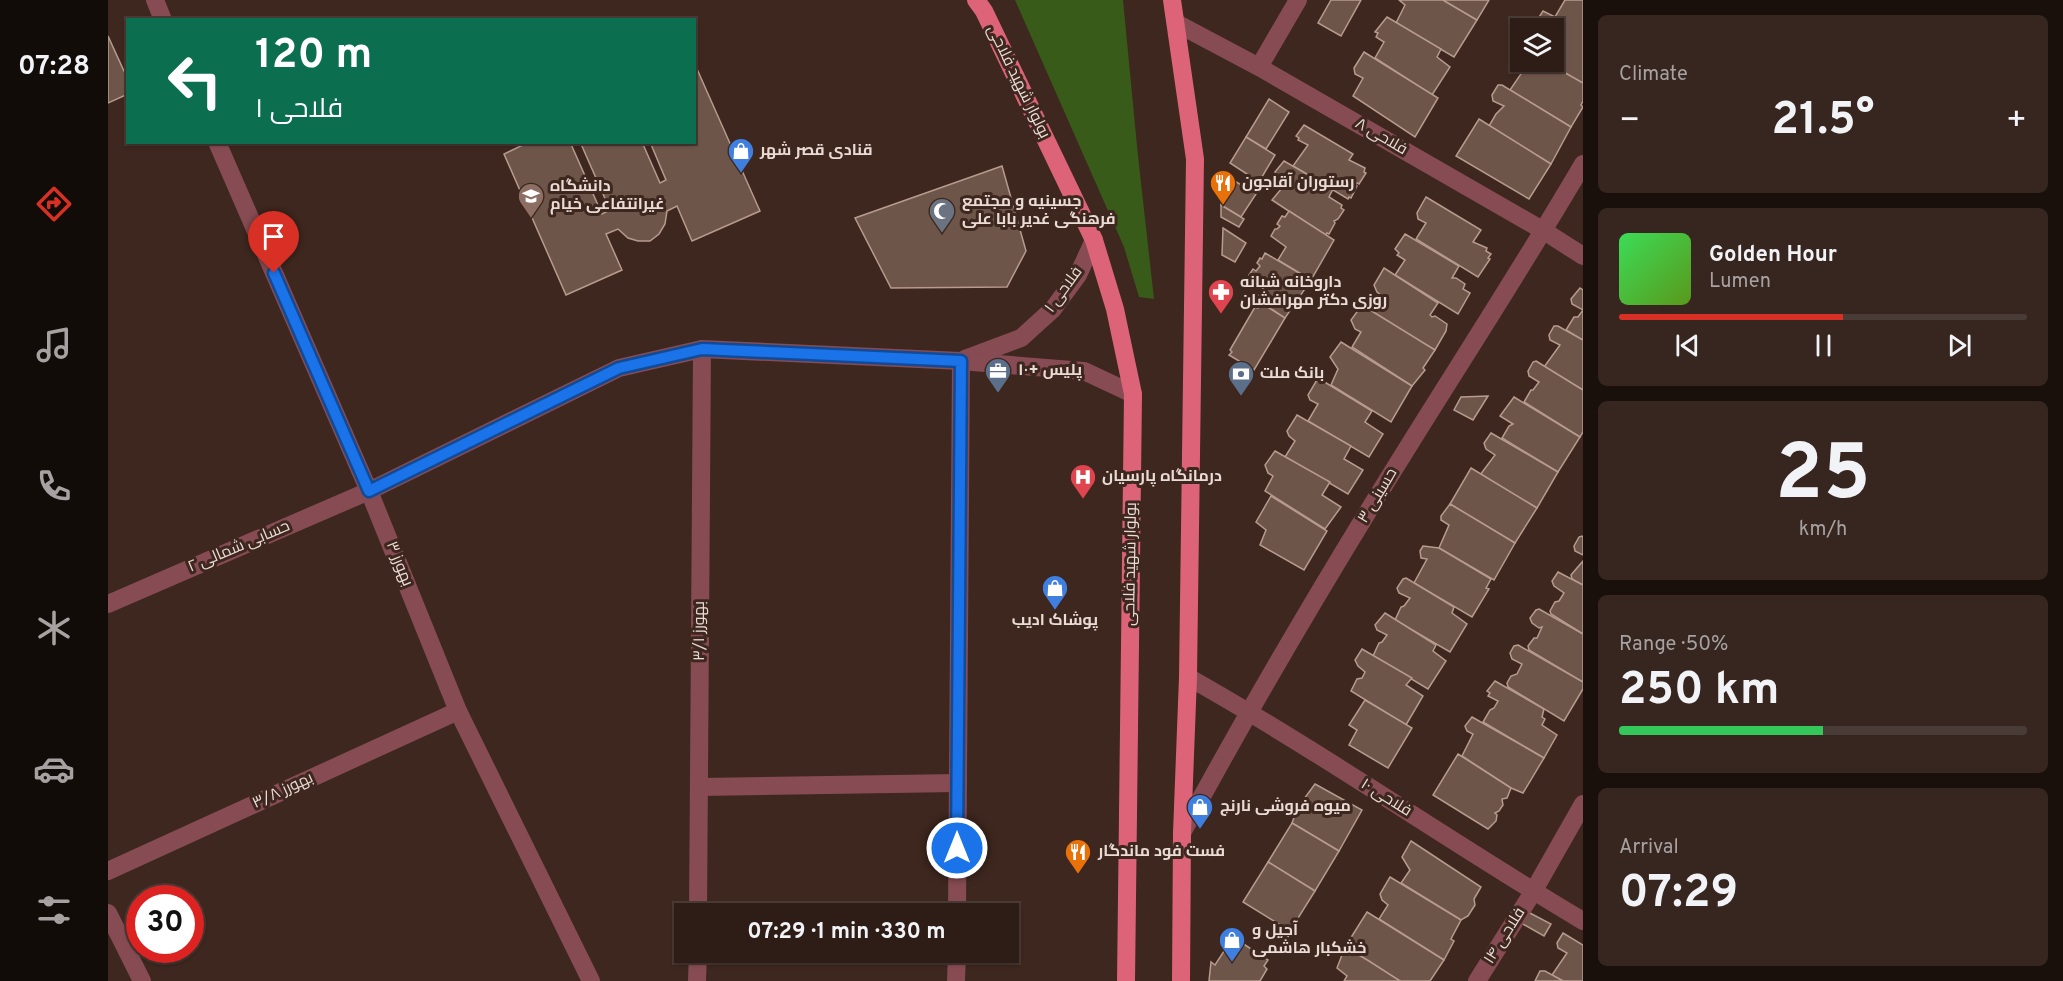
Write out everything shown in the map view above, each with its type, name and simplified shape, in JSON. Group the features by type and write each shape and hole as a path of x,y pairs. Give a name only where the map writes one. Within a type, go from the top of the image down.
{"main road":[{"name":"بولوار شهید فلاحی","path":"976,0 984,12 1094,240 1115,309 1133,394 1126,981"},
{"path":"1172,0 1195,159 1188,677 1182,833 1181,981"}],"street":[{"path":"155,0 162,18"},
{"path":"1259,67 1298,0"},
{"name":"فلاحی ۸","path":"1176,23 1259,67 1544,231 1583,256"},
{"name":"بهورز ۳","path":"218,144 369,491 458,711 591,981"},
{"name":"حسینی ۳","path":"1182,833 1249,711 1583,164"},
{"name":"فلاحی ۱","path":"961,361 1021,338 1053,309 1078,275 1094,240"},
{"name":"فلاحی ۱","path":"369,491 619,368 702,349 961,361 1084,371 1133,394"},
{"name":"بهورز ۳/۱","path":"698,903 702,349"},
{"path":"957,903 961,361"},
{"name":"حسابی شمالی ۲","path":"108,604 369,491"},
{"name":"فلاحی ۱۰","path":"1188,677 1249,711 1533,892 1583,921"},
{"name":"بهورز ۳/۸","path":"108,871 458,711"},
{"path":"699,787 958,783"},
{"name":"فلاحی ۱۴","path":"1478,981 1533,892 1583,804"},
{"path":"108,913 142,981"},
{"path":"697,981 698,963"},
{"path":"956,981 957,963"}],"green space":[{"path":"1015,0 1123,0 1154,299 1139,297 1124,247"}],"building":[{"path":"1331,0 1361,0 1341,36 1318,23"},
{"path":"1399,0 1443,0 1477,20 1454,57 1396,23 1405,5"},
{"path":"1443,0 1489,0 1477,20"},
{"path":"1565,0 1583,0 1583,83 1564,72 1564,18 1538,18 1543,11 1555,17"},
{"path":"1387,17 1441,49 1437,57 1450,67 1432,95 1375,58 1384,42 1376,37 1378,33 1375,32"},
{"path":"108,36 126,76 126,95 108,103"},
{"path":"1364,52 1438,98 1415,137 1353,96 1363,78 1355,74 1354,68"},
{"path":"696,69 760,211 692,241 677,206 667,211 665,224 659,234 650,241 628,238 618,229 606,234 622,270 566,295 504,154 525,144 571,144 602,214 610,210 581,144 643,144 660,183 666,180 651,144 696,144"},
{"path":"1522,72 1564,72 1583,83 1581,105 1583,107 1571,127 1510,90"},
{"path":"1498,85 1502,85 1571,127 1551,164 1489,126 1504,106 1493,101 1492,95"},
{"path":"1269,99 1289,112 1266,149 1246,137"},
{"path":"1479,119 1551,164 1529,199 1456,156"},
{"path":"1304,125 1353,154 1349,160 1365,168 1366,173 1359,184 1355,185 1357,186 1351,198 1348,199 1293,166 1308,145 1298,140 1296,136"},
{"path":"1246,137 1275,155 1259,182 1230,163"},
{"path":"1284,161 1333,189 1329,197 1342,205 1341,208 1344,210 1334,221 1329,234 1325,235 1272,200 1287,182 1276,176 1275,172"},
{"name":"جسینیه و مجتمع فرهنگی غدیر بابا علی","path":"1002,166 1026,251 1007,287 891,288 855,218"},
{"path":"1225,175 1256,194 1241,217 1221,205"},
{"path":"1426,197 1481,230 1473,242 1487,248 1486,251 1491,254 1478,277 1416,239 1426,223 1418,219 1417,213"},
{"path":"1221,205 1244,219 1239,227 1221,217"},
{"path":"1289,211 1334,240 1311,280 1278,260 1286,247 1271,236 1280,226 1277,224 1282,216 1285,217"},
{"path":"1223,228 1246,243 1235,262 1222,255"},
{"path":"1405,234 1459,266 1452,278 1465,284 1463,289 1470,293 1458,314 1395,275 1405,260 1397,255 1399,253 1395,249"},
{"path":"1265,253 1311,280 1285,318 1257,299 1263,288 1249,275 1253,269 1256,271 1260,266 1257,263"},
{"path":"1384,268 1438,303 1430,315 1447,324 1446,331 1435,350 1373,314 1382,296 1374,285"},
{"path":"1580,288 1583,290 1583,310 1572,304 1571,299"},
{"path":"1261,303 1285,318 1254,370 1229,355 1255,307 1258,308"},
{"path":"1362,305 1435,350 1423,368 1425,370 1412,386 1352,347 1361,332 1355,329 1351,320"},
{"path":"1583,310 1583,340 1566,330 1574,317 1578,317"},
{"path":"1554,326 1583,340 1583,390 1544,367 1560,345 1550,340 1549,335"},
{"path":"1341,342 1412,386 1391,422 1331,385 1338,369 1330,357"},
{"path":"1536,361 1583,390 1583,432 1580,437 1524,402 1539,382 1529,376 1528,371"},
{"path":"1318,378 1372,411 1365,422 1383,434 1369,457 1308,421 1318,404 1310,400 1308,395"},
{"path":"1488,396 1473,420 1454,410 1461,397"},
{"path":"1514,397 1580,437 1558,472 1502,438 1509,426 1513,424 1500,416"},
{"path":"1297,415 1351,446 1344,459 1363,470 1348,494 1285,457 1295,441 1287,431"},
{"path":"1491,433 1558,472 1537,508 1480,475 1495,455 1486,449 1484,443"},
{"path":"1275,451 1330,482 1322,495 1341,507 1325,529 1265,491 1273,476 1268,473 1265,465"},
{"path":"1471,468 1537,508 1515,543 1450,504"},
{"path":"1271,496 1327,531 1304,570 1260,545 1266,530 1256,522"},
{"path":"1450,504 1515,543 1494,580 1439,548 1449,525 1441,520 1441,516"},
{"path":"1582,536 1583,555 1575,551 1574,546"},
{"path":"1423,546 1439,548 1491,579 1486,588 1489,589 1472,617 1414,583 1427,559 1421,558 1420,551"},
{"path":"1583,561 1583,585 1572,579 1571,575"},
{"path":"1558,572 1583,585 1583,634 1551,614 1550,611 1555,602 1559,601 1564,593 1554,586 1552,581"},
{"path":"1406,578 1454,607 1452,613 1467,624 1450,652 1395,620 1401,607 1410,598 1399,593 1397,588"},
{"path":"1539,609 1583,634 1583,682 1529,650 1528,646 1534,638 1537,638 1542,627 1539,628 1532,623 1530,618"},
{"path":"1385,613 1436,645 1433,651 1446,661 1428,689 1373,656 1379,643 1387,635 1377,630 1375,625"},
{"path":"1518,645 1583,682 1583,689 1564,721 1508,687 1507,683 1511,676 1517,674 1522,664 1512,659 1510,653 1514,646"},
{"path":"1362,649 1412,678 1406,685 1423,696 1406,725 1351,691 1357,679 1362,678 1365,672 1355,660"},
{"path":"1495,681 1544,709 1542,717 1545,719 1542,725 1557,735 1544,758 1483,722 1498,701 1488,696 1490,693 1487,691"},
{"path":"1365,700 1412,728 1388,768 1349,745 1357,730 1349,725"},
{"path":"1472,717 1544,758 1523,793 1511,788 1462,756 1473,734 1467,731 1465,726"},
{"path":"1458,754 1511,788 1507,798 1502,799 1503,805 1495,813 1496,821 1488,829 1433,795"},
{"path":"1315,784 1362,810 1339,851 1292,823 1298,807"},
{"path":"1292,823 1339,851 1315,891 1268,862"},
{"path":"1411,841 1481,887 1474,899 1475,905 1468,916 1461,920 1401,883 1410,870 1402,857"},
{"path":"1268,862 1315,891 1290,931 1243,902"},
{"path":"1390,877 1461,920 1444,960 1379,919 1388,905 1382,900 1380,894"},
{"path":"1367,912 1444,960 1430,981 1400,981 1345,947"},
{"path":"1528,912 1551,924 1544,936 1521,923"},
{"path":"1563,933 1583,945 1583,981 1563,981 1552,975 1567,953 1558,948 1557,943"},
{"path":"1239,941 1268,960 1264,966 1267,969 1260,981 1209,981 1211,962 1215,965 1226,948 1231,952"},
{"path":"1345,947 1400,981 1344,981 1347,976 1337,968"},
{"path":"1540,971 1545,971 1563,981 1535,981"}],"place":[{"name":"قنادی قصر شهر","path":"741,174"},
{"name":"رستوران آقاجون","path":"1223,206"},
{"name":"دانشگاه غیرانتفاعی خیام","path":"531,219"},
{"name":"جسینیه و مجتمع فرهنگی غدیر بابا علی","path":"942,234"},
{"name":"داروخانه شبانه روزی دکتر مهرافشان","path":"1221,315"},
{"name":"پلیس +۱۰","path":"998,394"},
{"name":"بانک ملت","path":"1241,397"},
{"name":"درمانگاه پارسیان","path":"1083,500"},
{"name":"پوشاک ادیب","path":"1055,611"},
{"name":"میوه فروشی نارنج","path":"1200,830"},
{"name":"فست فود ماندگار","path":"1078,875"},
{"name":"آجیل و خشکبار هاشمی","path":"1232,963"}],"route":[{"path":"274,273 369,491 619,368 702,349 961,361 957,848"}]}
